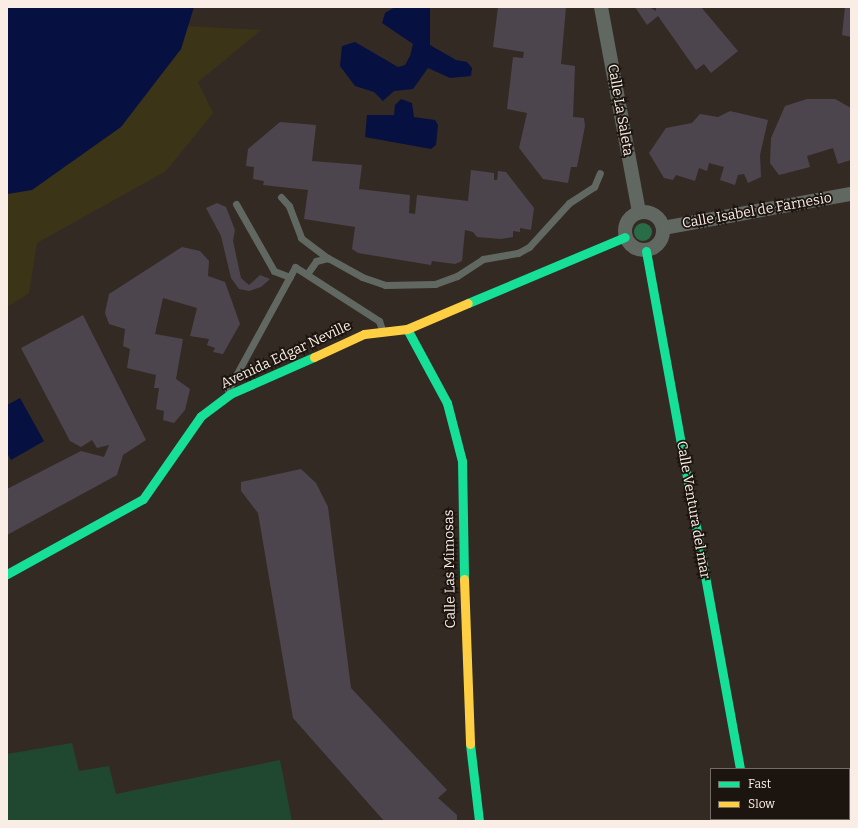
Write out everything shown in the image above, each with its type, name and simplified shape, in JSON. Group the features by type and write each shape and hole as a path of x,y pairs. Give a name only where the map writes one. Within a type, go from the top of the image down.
{"street":[{"name":"Calle La Saleta","path":"601,7 638,212"},
{"name":"Calle Isabel de Farnesio","path":"663,228 851,194"},
{"path":"638,212 657,217 663,228 657,246 646,251 635,249 625,238 628,220 638,212"},
{"name":"Avenida Edgar Neville","path":"7,574 126,511 143,499 197,421 230,394 364,334 407,329 625,238"},
{"name":"Calle Ventura del mar","path":"646,251 740,768"},
{"name":"Calle Las Mimosas","path":"407,329 447,403 462,461 468,721 479,821"}],"lane":[{"path":"281,197 289,206 302,238 328,258 362,277 385,285 435,284 457,276 483,259 518,253 529,247 569,203 594,187 600,173"},
{"path":"236,204 274,271 290,277"},
{"path":"307,274 316,261 328,258"},
{"path":"230,394 228,390 295,267 379,321 384,332"}],"green space":[{"path":"639,223 647,223 652,228 650,239 647,241 639,241 634,236 634,228"},
{"path":"72,743 79,771 109,766 116,794 280,760 292,821 7,821 7,754"}],"sand":[{"path":"188,26 261,30 198,82 213,113 166,171 37,243 29,293 7,307 7,194 32,190 181,49"}],"shaded area":[{"path":"7,7 194,7 181,49 121,127 32,190 7,194"},
{"path":"395,7 430,7 430,45 456,60 467,62 472,68 471,76 450,78 428,68 413,89 394,91 383,101 374,92 355,86 340,66 342,46 355,42 398,67 405,65 410,56 413,44 382,23 385,13"},
{"path":"401,99 412,103 414,117 435,120 438,125 436,145 431,149 365,137 367,115 394,115 395,105"},
{"path":"20,398 44,441 11,460 7,453 7,405"}],"building":[{"path":"498,7 566,7 561,64 575,66 573,117 584,118 585,126 577,167 571,167 568,183 543,179 519,148 527,113 507,109 513,57 523,58 524,52 493,47"},
{"path":"635,7 649,7 656,11 656,7 701,7 738,51 711,73 704,64 696,70 658,16 647,25"},
{"path":"845,7 851,7 851,37 842,35"},
{"path":"807,99 835,99 851,108 851,160 838,164 833,148 807,156 810,167 779,175 770,163 771,138 785,106"},
{"path":"730,111 768,120 760,155 761,177 748,183 744,174 738,175 735,185 720,180 724,167 709,163 707,171 699,168 695,181 676,175 673,180 664,178 649,153 666,128 692,123 700,114 718,117"},
{"path":"280,122 316,125 312,161 362,165 359,189 410,195 409,213 415,214 417,195 468,201 471,170 494,173 494,180 497,180 498,171 506,172 534,208 531,230 520,228 520,232 513,231 513,237 501,239 477,237 473,232 465,230 462,261 455,264 432,261 431,265 358,253 352,249 355,227 304,219 308,190 263,185 264,181 253,179 254,167 246,166 248,149"},
{"path":"217,203 226,207 235,230 233,241 241,278 249,285 260,275 270,279 261,287 249,291 239,289 231,278 221,236 206,208"},
{"path":"182,247 200,251 209,261 208,276 225,282 240,324 223,354 213,352 215,348 207,345 209,339 190,336 197,308 163,298 155,334 183,339 176,379 190,389 185,410 174,423 163,420 164,411 156,409 159,388 154,388 156,375 127,368 130,349 123,346 125,329 109,324 105,313 109,294"},
{"path":"83,315 146,440 123,455 117,475 7,535 7,489 81,451 104,457 109,445 97,448 92,440 81,447 70,441 21,348"},
{"path":"301,469 316,483 328,507 351,688 447,790 438,798 457,815 457,821 384,821 293,718 258,513 241,491 241,482"}],"traffic: fast":[{"path":"468,303 625,237"},
{"path":"646,251 740,768"},
{"path":"407,329 447,403 462,461 464,579"},
{"path":"7,574 143,499 201,416 230,394 314,357"},
{"path":"470,744 479,821"}],"traffic: slow":[{"path":"314,357 364,334 407,329 468,303"},
{"path":"464,579 470,744"}]}
